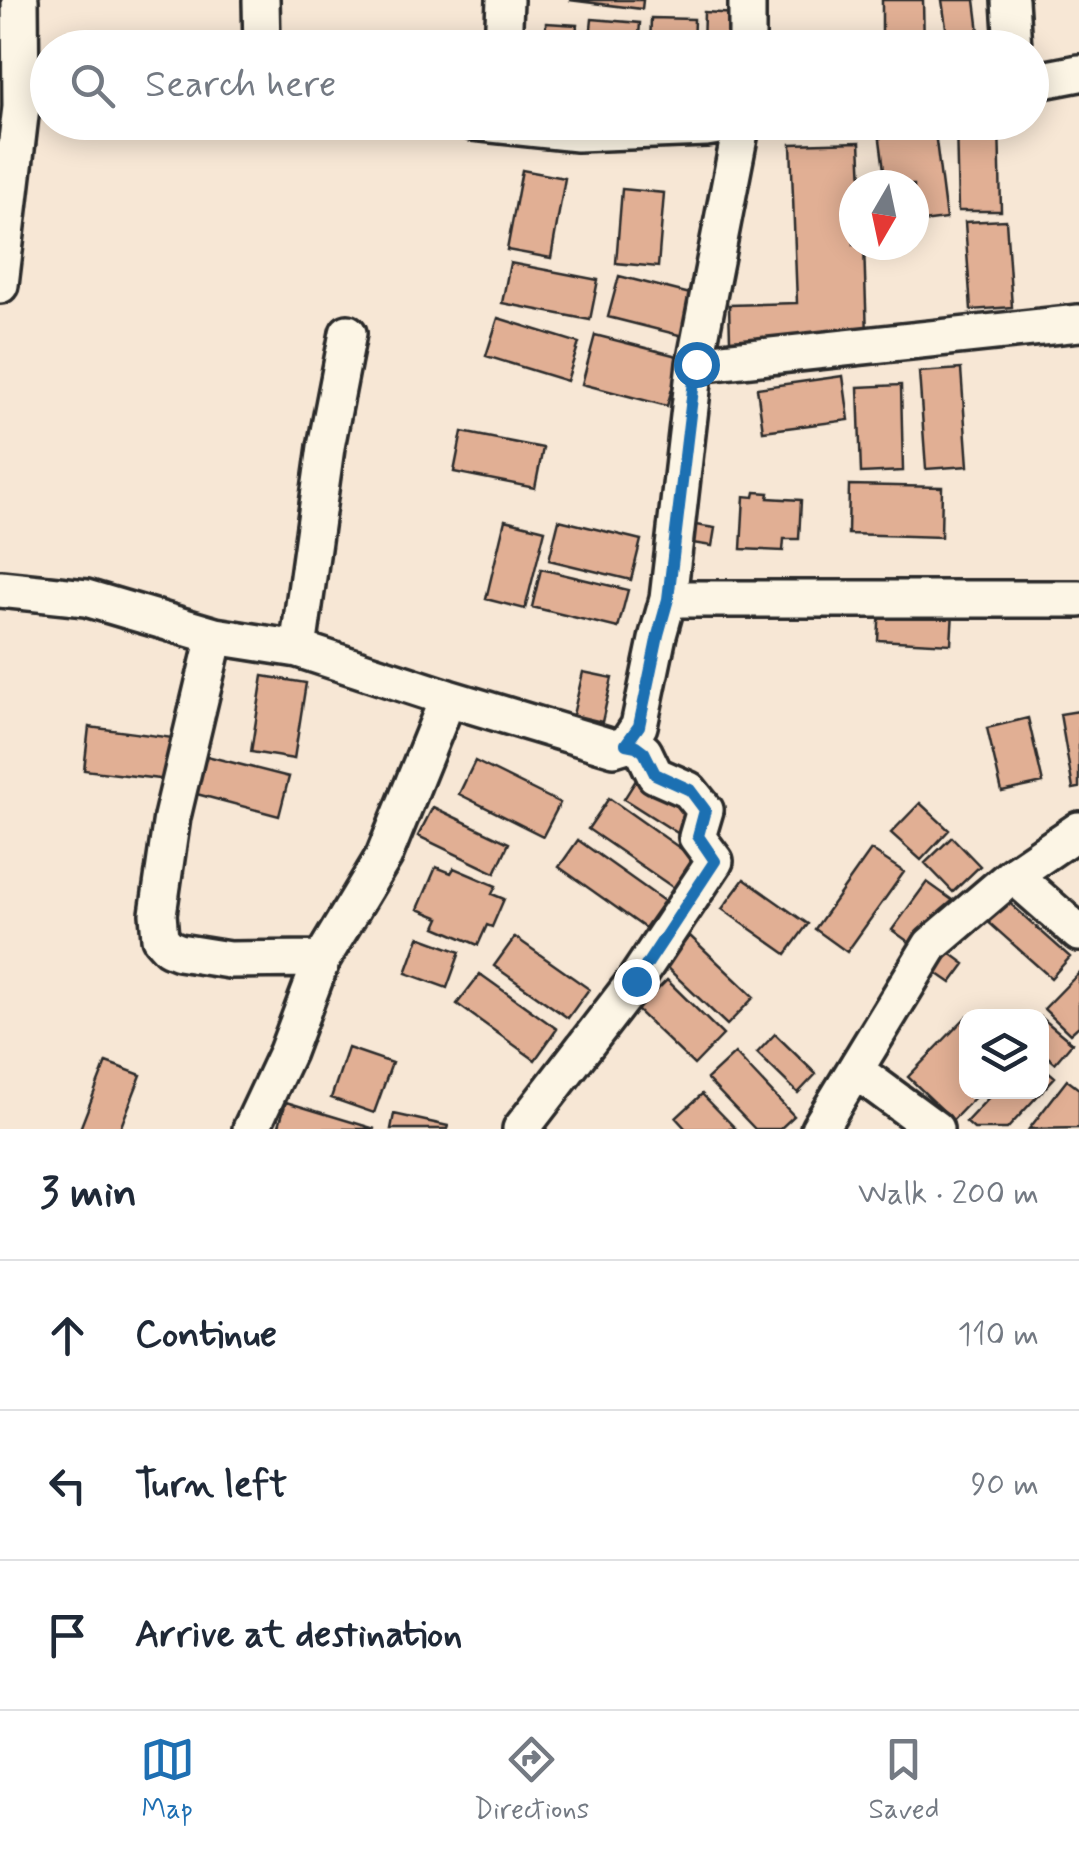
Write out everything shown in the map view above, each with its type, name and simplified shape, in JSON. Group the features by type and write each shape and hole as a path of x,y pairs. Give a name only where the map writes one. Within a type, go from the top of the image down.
{"street":[{"path":"20,0 30,76"},
{"path":"261,0 262,30"},
{"path":"505,30 506,0"},
{"path":"747,30 748,0"},
{"path":"1010,0 1011,30"},
{"path":"1049,79 1079,73"},
{"path":"0,285 30,128"},
{"path":"626,744 639,726 668,599 696,364 739,140"},
{"path":"696,364 1079,323"},
{"path":"298,649 326,447 348,333"},
{"path":"0,589 86,598 215,636 298,649 614,748 636,746 644,752 655,774 690,790 705,810 698,836 715,861 636,981 521,1129"},
{"path":"668,599 1079,599"},
{"path":"215,636 172,817 158,914 160,938 179,952 229,960 322,959"},
{"path":"251,1129 288,1052 322,959 384,856 448,698"},
{"path":"819,1129 932,945 1013,875 1079,830"},
{"path":"1013,875 1079,933"},
{"path":"855,1070 934,1129"}],"building":[{"path":"569,0 643,0 642,9"},
{"path":"882,0 923,0 924,30 882,30"},
{"path":"942,0 975,0 979,30 946,30"},
{"path":"704,12 737,14 737,30 704,30"},
{"path":"651,18 694,19 694,30 651,30"},
{"path":"592,19 640,23 639,30 591,30"},
{"path":"546,23 577,25 577,30 546,30"},
{"path":"880,140 936,140 946,219 929,221 929,170 884,170"},
{"path":"956,140 999,140 1001,211 958,211"},
{"path":"860,142 861,170 839,170 839,260 864,260 867,336 730,340 729,305 797,303 791,144"},
{"path":"522,170 565,178 551,258 507,250"},
{"path":"622,189 664,193 658,267 616,263"},
{"path":"1006,220 1012,307 971,310 965,222"},
{"path":"510,263 598,280 590,320 502,303"},
{"path":"619,276 698,296 687,337 608,317"},
{"path":"498,318 579,343 567,381 486,356"},
{"path":"595,335 681,357 667,406 582,384"},
{"path":"961,369 968,466 926,469 919,372"},
{"path":"843,376 849,420 763,431 757,388"},
{"path":"901,385 903,471 861,473 858,387"},
{"path":"462,432 543,448 535,488 454,472"},
{"path":"849,485 942,487 941,537 848,534"},
{"path":"755,492 769,493 768,498 801,500 799,539 784,539 783,551 741,549 744,496 754,497"},
{"path":"505,520 545,530 525,609 486,599"},
{"path":"559,520 641,540 631,580 549,560"},
{"path":"689,524 715,528 712,546 686,542"},
{"path":"541,569 628,590 618,628 532,607"},
{"path":"880,607 953,612 951,644 878,640"},
{"path":"583,672 612,678 602,722 573,715"},
{"path":"263,676 306,683 294,759 251,752"},
{"path":"1079,711 1079,788 1073,789 1060,714"},
{"path":"1028,718 1043,783 1002,792 987,728"},
{"path":"89,727 173,738 168,780 84,770"},
{"path":"203,755 289,777 279,816 193,793"},
{"path":"475,761 560,803 543,836 459,794"},
{"path":"643,769 698,804 679,834 624,799"},
{"path":"609,798 694,858 674,888 588,829"},
{"path":"920,803 949,830 921,860 891,833"},
{"path":"433,807 509,843 495,873 418,836"},
{"path":"952,837 980,866 953,892 925,863"},
{"path":"578,840 664,901 645,928 559,867"},
{"path":"871,850 904,872 847,952 815,929"},
{"path":"436,867 451,873 454,868 496,886 492,894 504,899 492,927 487,925 478,945 436,927 440,918 418,909"},
{"path":"744,879 808,924 786,954 722,909"},
{"path":"927,882 955,902 920,950 892,930"},
{"path":"1005,899 1070,957 1051,978 986,920"},
{"path":"690,936 754,997 727,1025 663,964"},
{"path":"419,937 460,952 447,988 406,973"},
{"path":"515,937 589,989 568,1018 494,966"},
{"path":"950,953 965,964 951,983 935,972"},
{"path":"1079,973 1079,1026 1070,1034 1049,1014 1049,1009 1044,1009"},
{"path":"480,974 557,1029 535,1060 457,1004"},
{"path":"667,980 723,1035 694,1065 637,1010"},
{"path":"959,1024 959,1099 973,1099 953,1120 908,1077"},
{"path":"1049,1024 1072,1043 1055,1063 1049,1058"},
{"path":"775,1034 816,1074 798,1093 757,1053"},
{"path":"348,1048 392,1063 374,1113 331,1098"},
{"path":"735,1053 794,1116 780,1129 755,1129 707,1079"},
{"path":"106,1062 141,1075 120,1129 80,1129"},
{"path":"1067,1080 1079,1089 1079,1128 1029,1129"},
{"path":"702,1094 736,1129 686,1129 676,1118"},
{"path":"987,1099 1035,1099 1007,1129 974,1129 966,1122"},
{"path":"286,1102 375,1129 278,1129"},
{"path":"394,1114 448,1126 391,1129"}],"route":[{"path":"636,981 715,861 698,836 705,810 690,790 655,774 644,752 626,744 639,726 668,599 696,364"}]}
